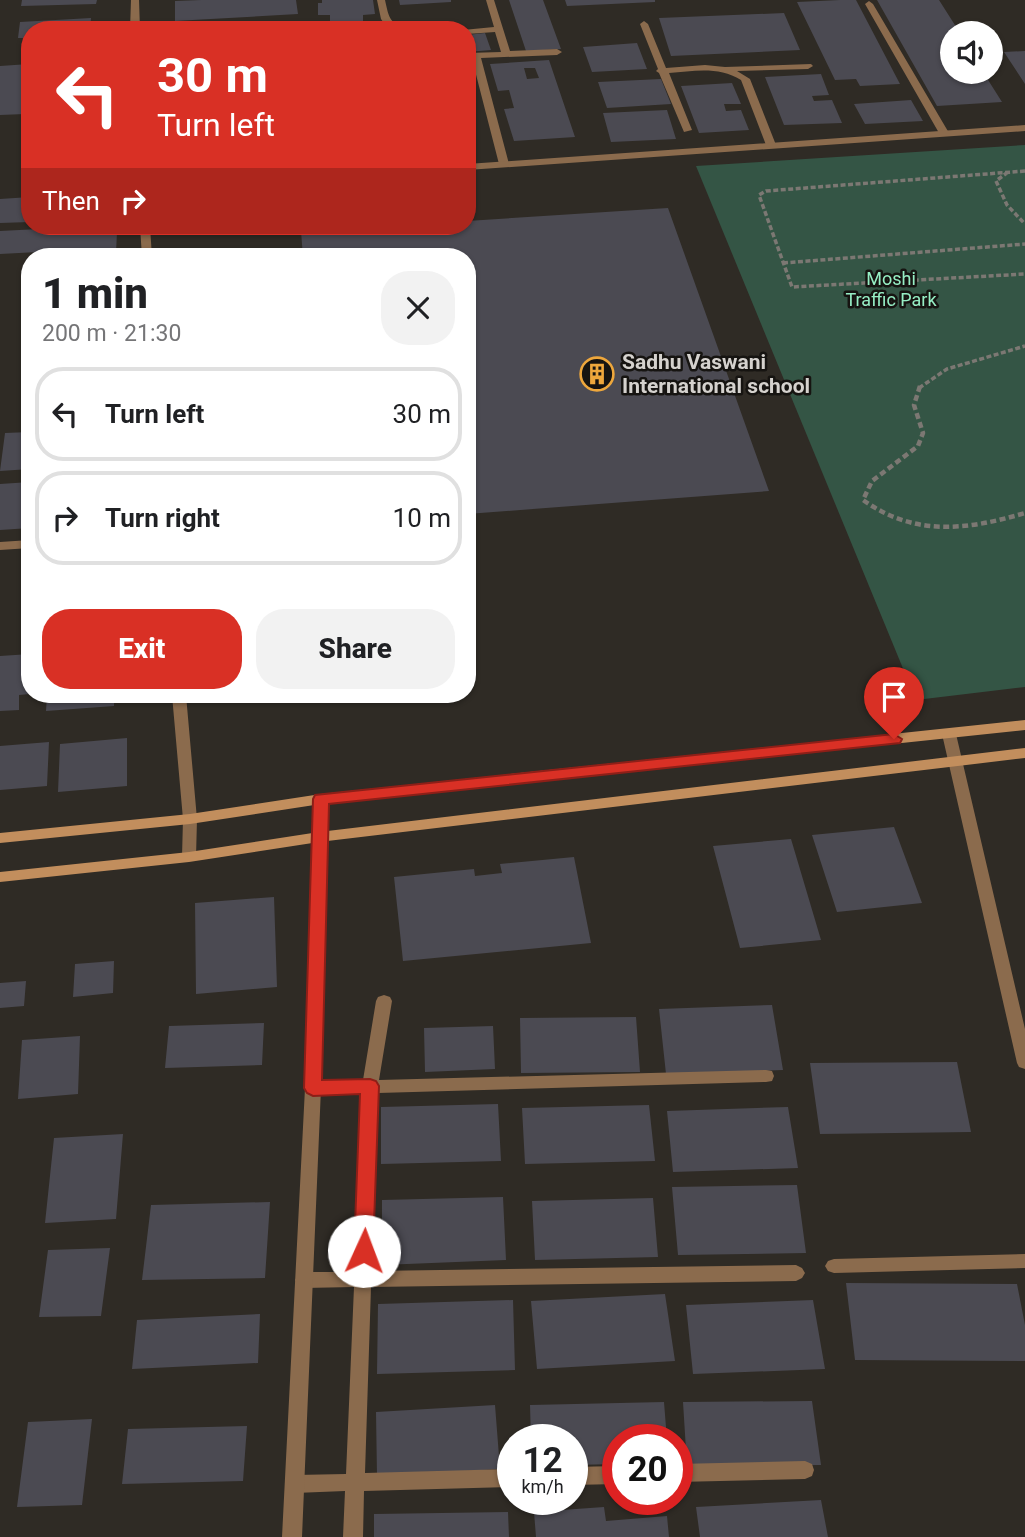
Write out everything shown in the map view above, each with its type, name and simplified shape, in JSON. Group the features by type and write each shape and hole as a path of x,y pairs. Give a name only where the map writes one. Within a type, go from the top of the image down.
{"main road":[{"path":"0,838 190,819 321,799 1025,725"},
{"path":"0,877 190,857 319,837 1025,753"}],"street":[{"path":"135,0 135,21"},
{"path":"382,0 386,21"},
{"path":"490,0 507,55"},
{"path":"869,4 944,133"},
{"path":"644,24 687,131"},
{"path":"476,30 499,29"},
{"path":"476,56 557,52"},
{"path":"661,71 808,66"},
{"path":"724,68 737,72 745,79 771,145"},
{"path":"476,70 504,164"},
{"path":"476,166 1025,128"},
{"path":"0,546 21,545"},
{"path":"180,703 190,819 190,857"},
{"path":"949,734 1025,1063"},
{"path":"292,1537 313,1088 321,799"},
{"path":"1008,987 1025,987"},
{"path":"353,1537 370,1086 384,1001"},
{"path":"313,1088 766,1076"},
{"path":"834,1266 1025,1261"},
{"path":"304,1280 796,1273"},
{"path":"693,1473 806,1470"},
{"path":"295,1484 497,1478"}],"path":[{"path":"1025,171 766,191 759,195 792,287 1025,274"},
{"path":"1009,172 996,181 1001,196 1014,216 1025,224"},
{"path":"783,263 1025,244"},
{"path":"1025,346 947,369 920,385 914,405 923,433 918,446 872,481 863,500 877,512 909,523 935,527 971,527 1025,513"}],"green space":[{"name":"Moshi Traffic Park","path":"1025,145 1025,687 916,700 696,166"}],"building":[{"path":"22,0 97,0 96,4 21,6"},
{"path":"296,0 298,14 175,21 175,1"},
{"path":"322,0 373,0 375,14 363,15 363,21 330,21 330,15 318,15 318,3 322,3"},
{"path":"399,0 451,0 451,2 400,5"},
{"path":"509,0 543,0 561,49 526,51"},
{"path":"565,0 655,0 655,2 567,6"},
{"path":"856,0 900,84 860,86 856,79 835,80 797,2"},
{"path":"877,0 939,0 952,21 940,21 940,84 991,84 1002,102 937,106"},
{"path":"784,13 800,50 671,56 659,18"},
{"path":"91,18 91,21 38,21"},
{"path":"20,22 21,38 18,38"},
{"path":"485,33 491,50 476,51 476,34"},
{"path":"637,43 647,69 592,72 583,47"},
{"path":"1025,51 1025,84 1004,52"},
{"path":"549,60 575,137 514,141 504,109 514,108 509,90 498,91 490,64","holes":["524,68 535,68 539,78 527,79"]},
{"path":"21,65 21,114 0,115 0,66"},
{"path":"821,74 829,95 812,96 814,101 832,100 842,123 784,125 765,77"},
{"path":"661,79 671,104 607,108 598,82"},
{"path":"732,83 741,104 724,104 726,111 741,110 749,130 699,133 681,86"},
{"path":"911,100 923,121 865,124 854,104"},
{"path":"667,110 676,139 611,142 603,113"},
{"path":"21,198 21,222 0,223 0,199"},
{"name":"Sadhu Vaswani International school","path":"668,208 769,491 476,513 476,248 302,248 301,235 476,235 476,220"},
{"path":"21,230 21,235 117,235 116,248 21,248 21,253 0,254 0,231"},
{"path":"21,432 21,470 0,471 5,433"},
{"path":"21,483 21,529 0,530 0,484"},
{"path":"21,655 19,710 0,711 0,656"},
{"path":"46,703 114,703 114,706 46,711"},
{"path":"127,738 127,786 58,792 60,744"},
{"path":"49,742 47,786 0,790 0,746"},
{"path":"894,827 922,903 837,912 812,835"},
{"path":"791,839 821,940 740,948 713,846"},
{"path":"574,857 591,943 403,961 394,877 474,869 475,876 502,873 500,864"},
{"path":"274,897 277,987 196,994 195,903"},
{"path":"114,961 113,993 73,997 75,964"},
{"path":"26,981 24,1006 0,1008 0,983"},
{"path":"772,1005 783,1070 666,1074 659,1009"},
{"path":"636,1017 640,1072 521,1073 520,1018"},
{"path":"264,1023 262,1065 165,1068 169,1026"},
{"path":"493,1026 495,1069 425,1072 424,1028"},
{"path":"80,1036 78,1094 18,1099 22,1040"},
{"path":"957,1062 971,1132 820,1134 810,1063"},
{"path":"498,1104 501,1161 381,1164 381,1107"},
{"path":"649,1105 655,1161 525,1164 522,1108"},
{"path":"788,1107 798,1168 673,1172 667,1111"},
{"path":"123,1134 116,1219 45,1223 54,1138"},
{"path":"797,1185 806,1253 678,1255 672,1187"},
{"path":"503,1197 506,1260 382,1265 382,1200"},
{"path":"653,1198 658,1257 535,1260 532,1201"},
{"path":"270,1202 265,1278 142,1280 151,1205"},
{"path":"110,1248 101,1316 39,1317 48,1250"},
{"path":"846,1283 1017,1284 1025,1325 1025,1361 855,1360"},
{"path":"665,1294 675,1361 537,1369 531,1301"},
{"path":"513,1300 515,1370 377,1374 378,1304"},
{"path":"813,1300 825,1369 693,1374 686,1305"},
{"path":"260,1314 258,1363 132,1369 137,1320"},
{"path":"812,1401 821,1465 693,1466 693,1424 684,1424 683,1402"},
{"path":"664,1402 666,1424 602,1424 602,1464 588,1465 588,1424 531,1424 530,1405"},
{"path":"495,1405 497,1469 377,1476 376,1412"},
{"path":"92,1419 82,1505 17,1507 28,1422"},
{"path":"247,1426 243,1481 122,1484 128,1429"},
{"path":"821,1500 828,1537 700,1537 696,1507"},
{"path":"602,1507 602,1515 605,1515 606,1521 667,1516 669,1537 536,1537 534,1515 588,1515 588,1508"},
{"path":"497,1512 497,1515 508,1515 509,1537 374,1537 374,1514"}],"place":[{"name":"Sadhu Vaswani International school","path":"597,374"}],"route":[{"path":"364,1251 370,1086 313,1088 321,799 894,739"}]}
